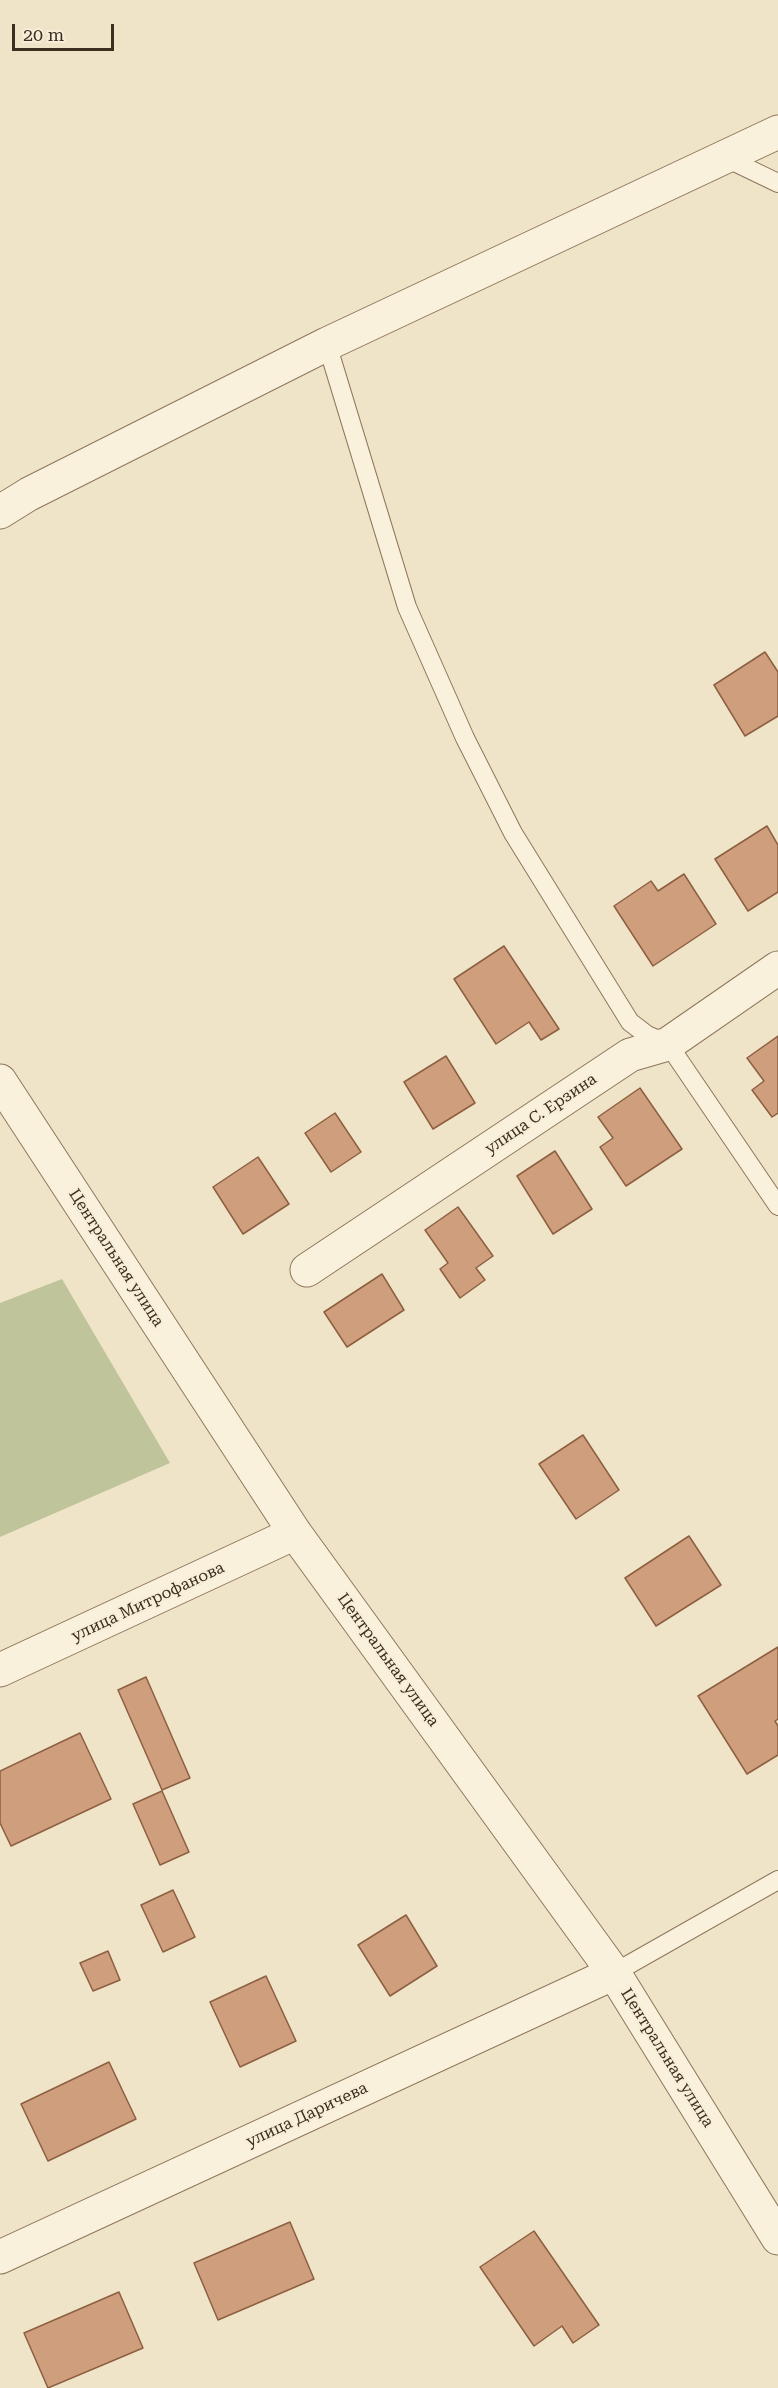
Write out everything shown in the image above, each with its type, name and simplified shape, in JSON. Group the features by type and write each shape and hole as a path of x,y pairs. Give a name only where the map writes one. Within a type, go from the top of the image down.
{"street":[{"path":"0,512 29,494 327,344 778,132"},
{"name":"улица С. Ерзина","path":"307,1270 630,1055 668,1044 778,968"},
{"name":"Центральная улица","path":"0,1081 296,1533 615,1973 778,2238"},
{"name":"улица Митрофанова","path":"0,1670 296,1533"},
{"name":"улица Даричева","path":"0,2257 615,1973"}],"lane":[{"path":"726,158 778,183"},
{"path":"327,344 407,607 465,738 513,833 630,1022 646,1035 668,1044 778,1206"},
{"path":"615,1973 778,1880"}],"green space":[{"path":"62,1279 170,1463 0,1537 0,1303"}],"building":[{"path":"765,652 778,672 778,716 745,736 714,685"},
{"path":"767,826 778,845 778,892 748,911 715,859"},
{"path":"684,874 716,924 653,966 614,906 651,881 658,891"},
{"path":"504,946 559,1029 541,1040 529,1022 496,1044 454,979"},
{"path":"778,1036 778,1113 772,1117 752,1090 764,1081 747,1058"},
{"path":"446,1056 475,1103 433,1129 404,1082"},
{"path":"640,1088 682,1149 626,1186 600,1147 613,1138 598,1117"},
{"path":"335,1113 361,1152 331,1172 305,1133"},
{"path":"555,1151 592,1209 553,1234 517,1176"},
{"path":"258,1157 289,1204 243,1234 213,1187"},
{"path":"458,1207 493,1256 476,1268 485,1280 460,1298 440,1269 448,1263 425,1230"},
{"path":"382,1274 404,1310 347,1347 324,1312"},
{"path":"583,1435 619,1490 576,1519 539,1464"},
{"path":"689,1536 721,1585 656,1626 625,1578"},
{"path":"778,1647 778,1719 775,1721 778,1726 778,1755 747,1774 698,1696"},
{"path":"146,1677 190,1778 162,1790 118,1690"},
{"path":"80,1733 111,1799 11,1846 0,1823 0,1771"},
{"path":"162,1791 189,1852 160,1865 133,1804"},
{"path":"173,1890 195,1937 163,1952 141,1905"},
{"path":"406,1915 437,1966 390,1996 358,1945"},
{"path":"108,1951 120,1980 93,1991 80,1963"},
{"path":"266,1976 296,2041 240,2067 210,2002"},
{"path":"109,2062 136,2119 48,2161 21,2104"},
{"path":"290,2222 314,2279 218,2320 194,2263"},
{"path":"534,2231 599,2325 573,2343 562,2326 534,2346 480,2267"},
{"path":"119,2292 143,2348 48,2388 24,2333"}]}
